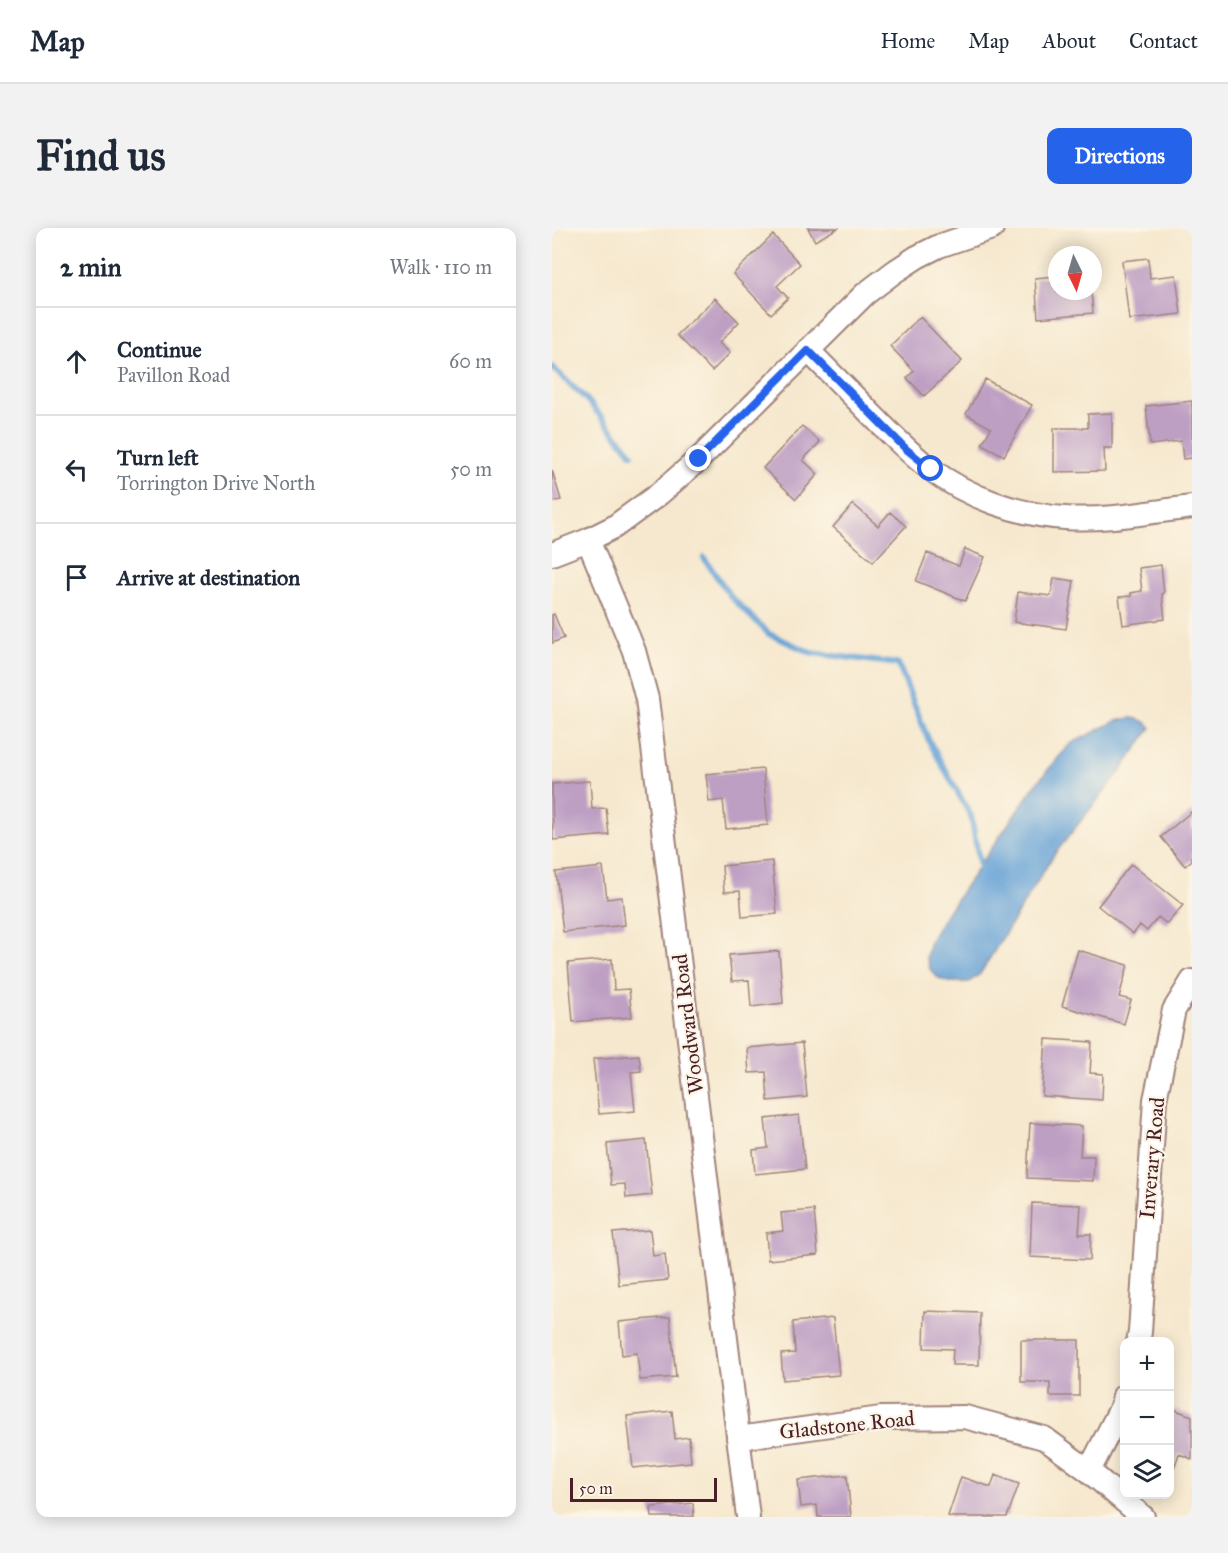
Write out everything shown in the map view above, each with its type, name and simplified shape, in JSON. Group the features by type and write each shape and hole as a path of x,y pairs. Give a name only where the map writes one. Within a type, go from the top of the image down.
{"street":[{"path":"552,554 614,527 659,494 699,459 865,294 894,272 939,246 992,228"},
{"path":"808,350 906,449 951,482 986,499 1024,511 1064,518 1104,518 1192,507"},
{"name":"Woodward Road","path":"588,540 634,651 647,699 748,1517"},
{"name":"Inverary Road","path":"1139,1337 1155,1100 1174,1010 1192,981"},
{"path":"1089,1471 1120,1410"},
{"name":"Gladstone Road","path":"738,1438 881,1418 964,1417 1044,1438 1089,1471 1143,1517"}],"water":[{"path":"1140,719 1151,728 1122,769 1053,856 980,974 969,982 948,982 937,977 930,969 926,957 930,941 942,920 1036,784 1070,744 1116,721"}],"building":[{"path":"808,228 838,228 815,241"},
{"path":"773,235 800,264 777,286 788,298 771,314 733,274"},
{"path":"1148,258 1150,278 1176,275 1181,314 1129,320 1122,261"},
{"path":"1048,277 1048,300 1092,300 1093,313 1038,318 1035,278"},
{"path":"715,298 739,322 719,343 730,353 712,371 677,335"},
{"path":"920,317 962,361 924,396 907,378 914,371 890,346"},
{"path":"985,379 1032,405 1004,456 982,444 991,428 966,414"},
{"path":"1192,401 1192,458 1183,459 1181,441 1150,445 1146,406"},
{"path":"1112,413 1112,448 1104,448 1105,471 1054,472 1054,428 1088,428 1088,414"},
{"path":"802,426 820,442 803,460 818,474 796,499 763,468"},
{"path":"552,470 561,500 552,502"},
{"path":"853,504 878,526 890,512 906,526 873,562 833,527"},
{"path":"965,549 985,557 965,601 916,581 927,553 959,566"},
{"path":"1161,565 1165,619 1123,625 1119,597 1131,596 1131,593 1142,591 1139,568"},
{"path":"1054,578 1074,581 1066,629 1014,622 1018,592 1051,596"},
{"path":"554,614 564,638 552,643 552,615"},
{"path":"763,769 768,825 726,829 723,800 709,802 706,774"},
{"path":"590,781 592,809 606,808 609,835 553,840 552,784"},
{"path":"1192,811 1192,860 1185,866 1161,837"},
{"path":"772,861 777,914 742,917 740,891 724,892 722,866"},
{"path":"1131,864 1183,905 1167,924 1158,917 1147,931 1140,925 1133,934 1098,906"},
{"path":"603,867 607,899 622,897 625,925 563,932 556,872"},
{"path":"1078,950 1128,965 1119,997 1131,1000 1124,1024 1062,1006"},
{"path":"779,951 783,1003 751,1007 749,980 732,981 729,955"},
{"path":"612,959 614,990 629,989 632,1017 573,1022 568,963"},
{"path":"1046,1039 1092,1042 1090,1073 1103,1074 1102,1100 1042,1096"},
{"path":"802,1043 807,1097 768,1101 766,1072 749,1073 747,1048"},
{"path":"639,1055 641,1071 631,1072 635,1111 599,1114 593,1059"},
{"path":"799,1115 805,1169 755,1174 753,1150 768,1148 765,1119"},
{"path":"1030,1123 1082,1126 1080,1156 1094,1156 1093,1181 1027,1178"},
{"path":"646,1140 652,1195 626,1198 625,1184 611,1185 607,1144"},
{"path":"1032,1203 1081,1205 1079,1234 1091,1234 1090,1260 1030,1257"},
{"path":"814,1210 818,1255 768,1260 766,1233 783,1231 781,1213"},
{"path":"650,1230 653,1256 665,1254 668,1280 619,1285 613,1233"},
{"path":"925,1311 980,1313 979,1365 952,1365 953,1349 924,1348"},
{"path":"670,1317 676,1377 640,1380 637,1353 622,1355 619,1322"},
{"path":"833,1318 839,1375 783,1380 781,1354 795,1353 793,1322"},
{"path":"1021,1340 1079,1340 1079,1396 1050,1396 1050,1382 1021,1382"},
{"path":"1174,1409 1192,1416 1192,1459 1179,1454 1174,1468"},
{"path":"672,1411 675,1439 689,1437 691,1462 633,1468 627,1416"},
{"path":"847,1475 851,1517 818,1517 817,1505 801,1507 798,1480"},
{"path":"995,1475 1019,1484 1007,1517 948,1516 961,1477 991,1487"},
{"path":"693,1503 694,1517 652,1517 651,1507"}],"waterway":[{"path":"552,367 588,401 632,454"},
{"path":"704,558 731,597 769,634 812,653 898,664 929,741 971,816 982,872"}],"route":[{"path":"699,459 808,350 906,449 931,469"}]}
